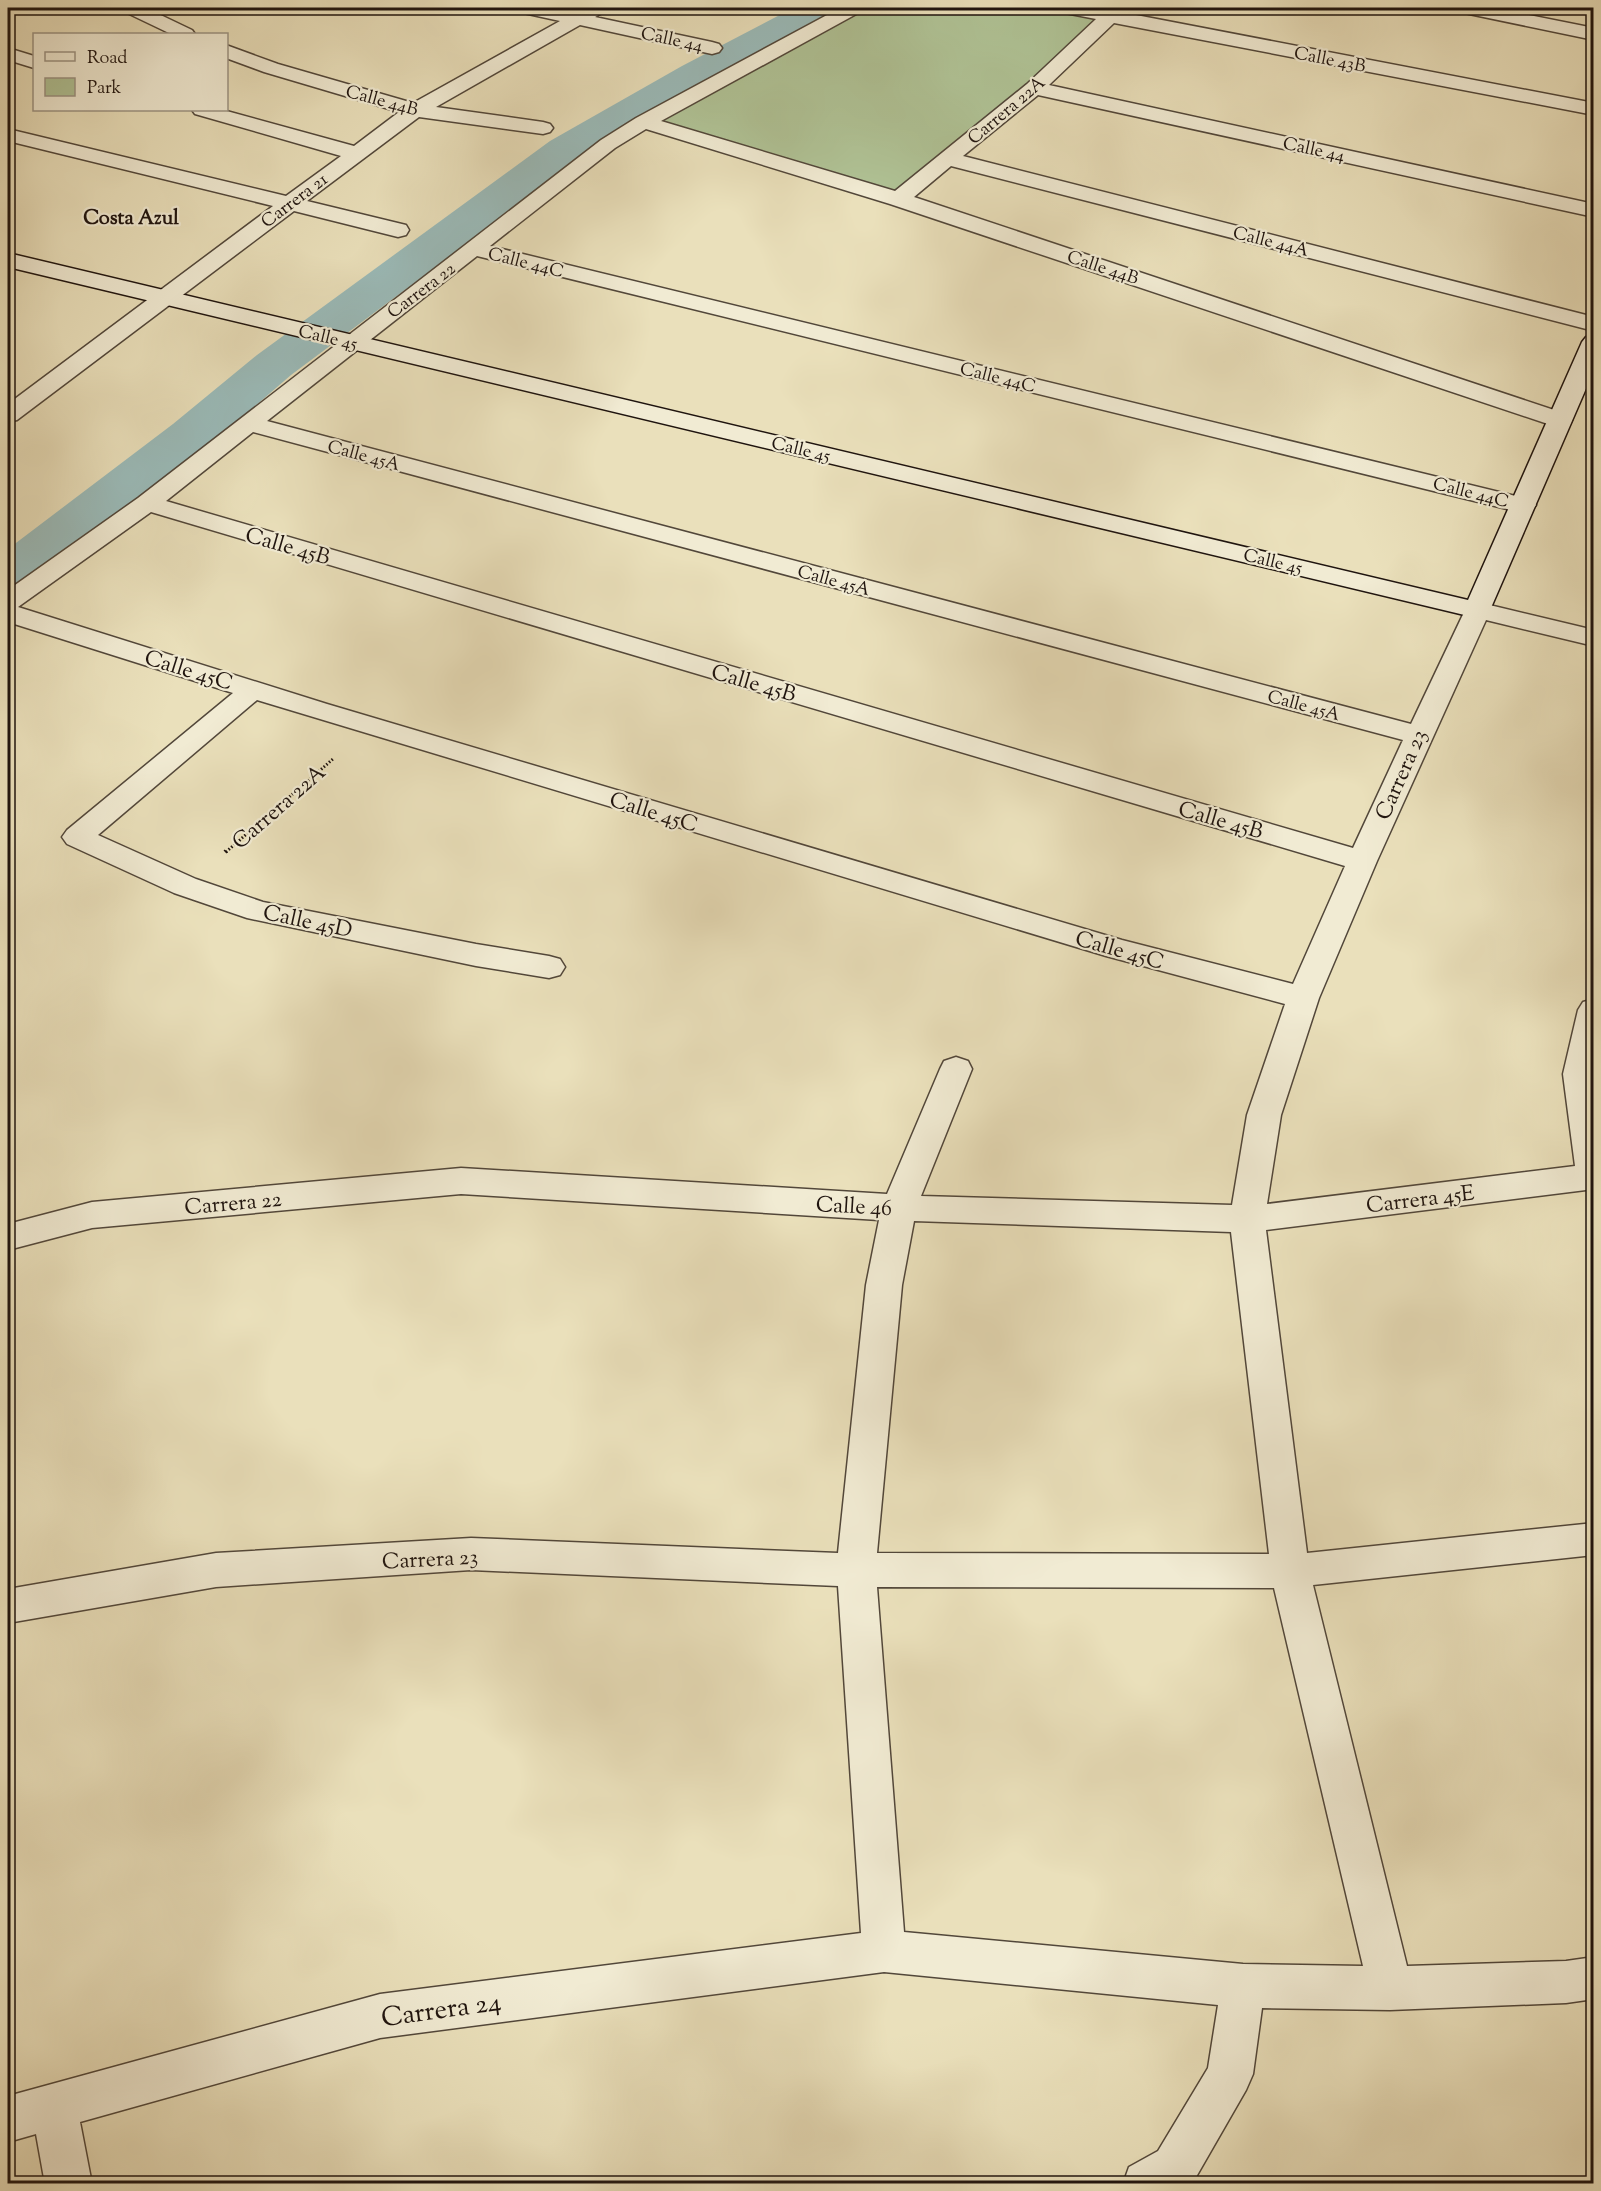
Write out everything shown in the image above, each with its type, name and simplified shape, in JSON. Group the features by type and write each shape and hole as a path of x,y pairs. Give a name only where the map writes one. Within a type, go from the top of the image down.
{"street":[{"path":"132,8 183,33"},
{"name":"Calle 44","path":"526,8 712,48"},
{"name":"Carrera 21","path":"8,415 415,110 597,8"},
{"name":"Carrera 22","path":"8,602 147,503 608,144 643,122 852,8"},
{"name":"Calle 43B","path":"1067,8 1593,109"},
{"path":"1469,8 1593,34"},
{"name":"Carrera 22A","path":"898,199 1034,88 1110,16"},
{"name":"Calle 44B","path":"228,52 271,68 415,110 543,128"},
{"path":"8,54 33,62"},
{"name":"Calle 44","path":"1034,88 1593,211"},
{"path":"206,111 356,153"},
{"name":"Calle 44B","path":"643,122 898,199 1560,420"},
{"path":"8,135 287,205 398,230"},
{"name":"Calle 44A","path":"948,159 1593,324"},
{"name":"Calle 44C","path":"474,249 1522,505"},
{"name":"Calle 45","path":"8,260 1593,639"},
{"name":"Carrera 23","path":"1390,1988 1290,1571 1247,1219 1264,1115 1303,998 1418,735 1477,610 1593,342"},
{"path":"8,388 35,396"},
{"name":"Calle 45A","path":"250,424 1418,735"},
{"name":"Calle 45B","path":"147,503 1362,861"},
{"name":"Calle 45C","path":"8,612 371,726 1116,949 1303,998"},
{"name":"Calle 45D","path":"254,689 77,837 185,886 258,911 476,955 549,967"},
{"path":"1593,1010 1579,1074 1593,1176"},
{"path":"884,1951 856,1570 884,1285 898,1208 956,1069"},
{"name":"Carrera 45E","path":"1247,1219 1593,1176"},
{"name":"Carrera 22","path":"8,1237 92,1215 461,1181"},
{"name":"Calle 46","path":"461,1181 898,1208 1247,1219"},
{"name":"Carrera 23","path":"8,1606 216,1570 471,1554 856,1570 1290,1571 1593,1539"},
{"name":"Carrera 24","path":"8,2119 380,2016 884,1951 1243,1986 1390,1988 1566,1982 1593,1978"},
{"path":"1167,2178 1230,2074 1243,1986"},
{"path":"54,2106 69,2184"}],"path":[{"name":"Carrera 22A","path":"185,886 371,726"}],"green space":[{"path":"853,8 1067,8 1110,16 898,199 643,122"}],"waterway":[{"path":"8,574 191,435 274,365 565,150 696,75 821,8"}],"district":[{"name":"Costa Azul","path":"131,217"}]}
